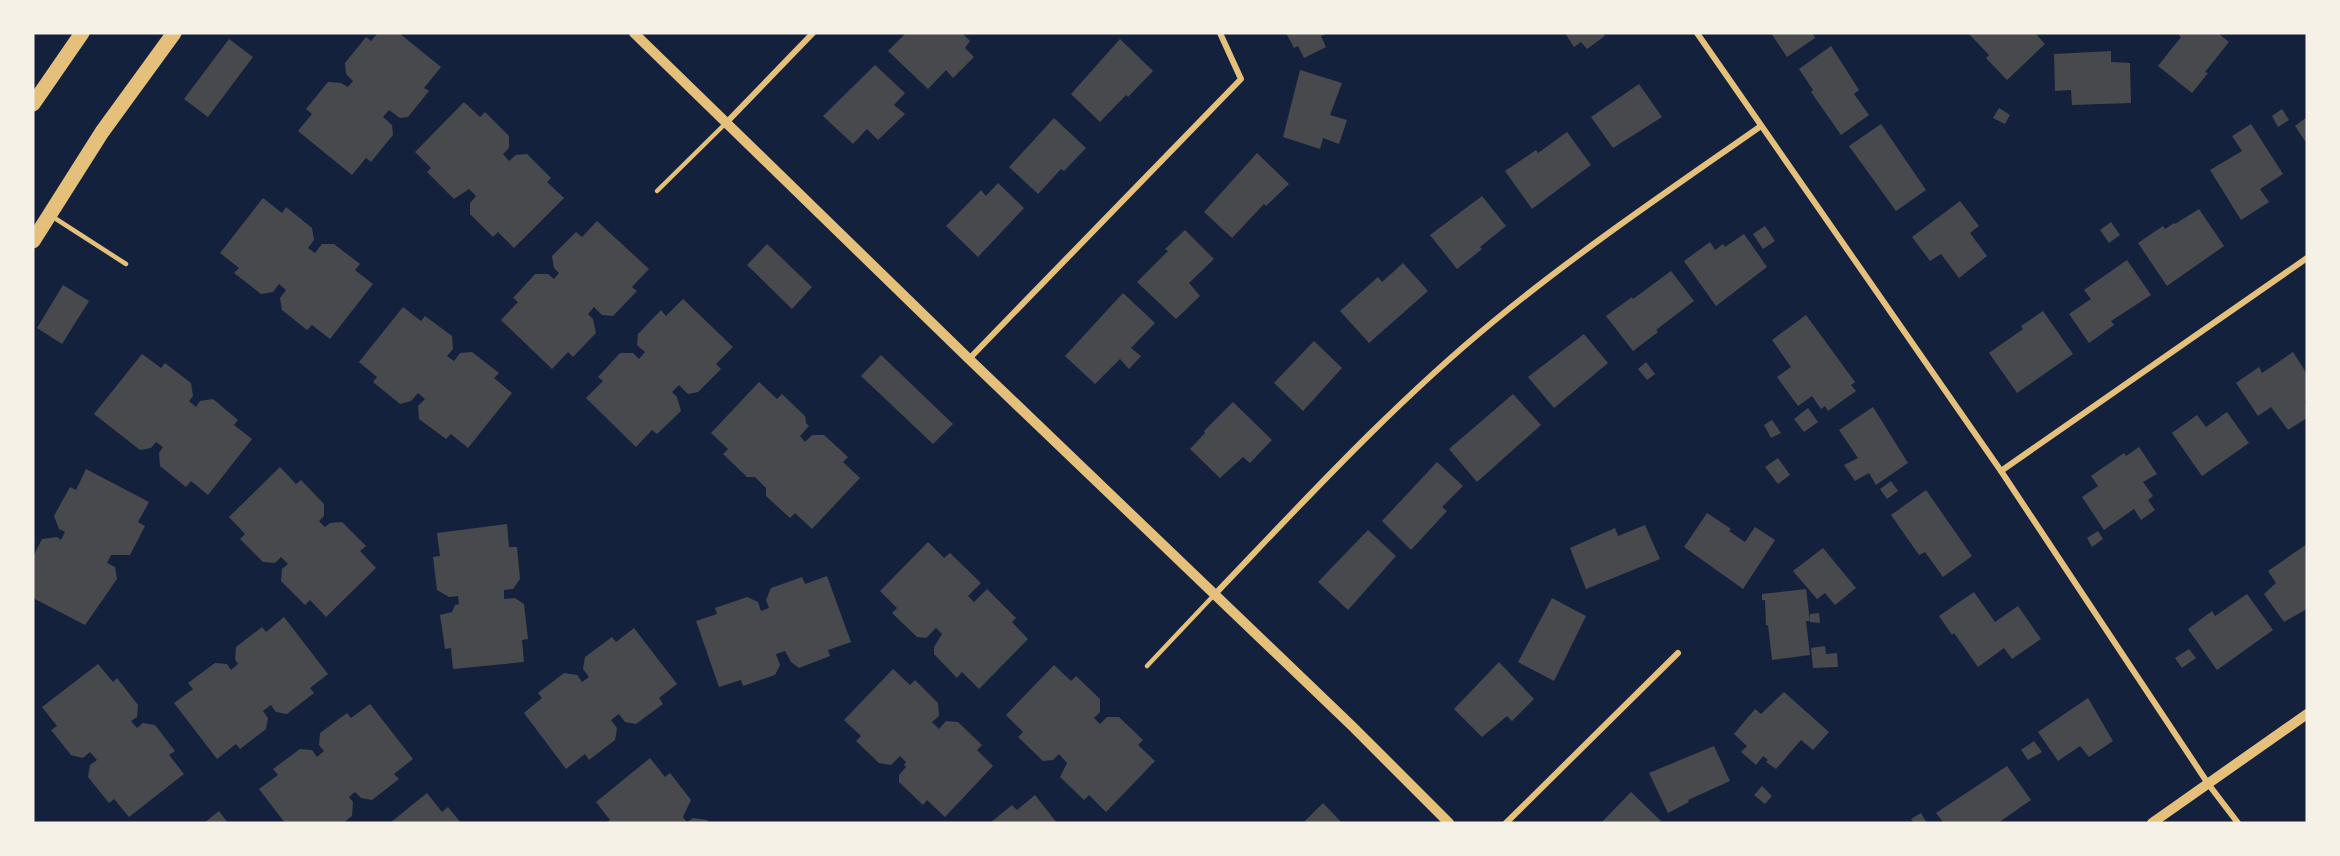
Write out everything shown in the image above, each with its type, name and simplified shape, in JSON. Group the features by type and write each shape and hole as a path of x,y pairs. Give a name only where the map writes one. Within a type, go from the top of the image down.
{"main road":[{"path":"33,104 82,33"},
{"path":"33,241 48,214 122,104 174,33"}],"street":[{"path":"634,33 1449,823"},
{"path":"727,122 813,33"},
{"path":"969,359 1241,79 1220,33"},
{"path":"1697,33 2001,471 2209,785 2238,823"},
{"path":"1215,594 1345,459 1418,388 1494,321 1631,216 1761,126"},
{"path":"2001,471 2307,258"},
{"path":"1506,823 1678,653"},
{"path":"2152,823 2307,714"}],"lane":[{"path":"657,191 727,122"},
{"path":"48,214 126,264"},
{"path":"1147,666 1215,594"}],"building":[{"path":"378,33 399,33 441,67 424,88 429,91 408,117 400,118 389,110 383,117 392,125 393,135 371,162 366,158 352,175 298,131 312,114 306,109 328,82 341,83 348,87 353,81 346,74 345,63 366,37 371,41"},
{"path":"906,33 962,33 970,41 965,48 974,57 953,78 946,70 928,89 888,51"},
{"path":"1286,33 1328,33 1321,36 1326,47 1304,58 1298,46 1294,48"},
{"path":"1565,33 1602,33 1605,36 1587,49 1581,42 1574,47"},
{"path":"1771,33 1812,33 1815,38 1787,57"},
{"path":"1968,33 2035,33 2045,44 2007,80 1986,58 1989,55"},
{"path":"2177,33 2218,33 2229,42 2205,72 2208,73 2192,93 2158,66 2181,37"},
{"path":"229,39 253,57 208,117 184,99"},
{"path":"1120,39 1153,71 1100,122 1071,94"},
{"path":"1831,46 1859,90 1854,94 1869,115 1841,135 1811,92 1813,90 1799,69"},
{"path":"2111,51 2111,62 2130,63 2131,103 2072,105 2071,90 2055,91 2054,54"},
{"path":"875,65 905,93 894,105 905,114 878,140 867,129 853,144 823,116"},
{"path":"1300,70 1342,83 1330,115 1347,120 1339,144 1323,138 1320,149 1283,137"},
{"path":"1639,84 1662,117 1613,148 1591,117"},
{"path":"464,102 480,117 485,112 509,136 509,148 503,154 509,161 516,155 527,154 551,178 547,182 564,198 514,248 498,232 493,237 470,214 470,203 476,196 469,189 454,199 427,172 431,168 415,152"},
{"path":"1999,108 2010,115 2005,124 1993,118"},
{"path":"2282,109 2289,120 2278,127 2272,116"},
{"path":"2307,117 2307,144 2295,126"},
{"path":"1054,118 1086,148 1064,171 1061,169 1038,194 1009,167"},
{"path":"1881,124 1926,190 1896,211 1849,146"},
{"path":"2251,124 2283,174 2260,189 2269,202 2241,220 2210,170 2242,151 2232,136"},
{"path":"1567,132 1591,165 1532,209 1505,171 1536,150 1538,153"},
{"path":"1257,153 1289,184 1266,206 1264,204 1232,238 1204,212"},
{"path":"998,183 1024,208 978,257 946,226 981,190 986,196"},
{"path":"1482,196 1506,226 1457,269 1430,235"},
{"path":"263,198 282,213 286,207 312,228 314,240 308,248 315,253 322,244 334,244 360,264 355,270 373,284 330,339 312,325 307,330 282,310 280,298 286,290 279,284 273,292 261,294 234,273 239,268 220,253"},
{"path":"1960,201 1979,226 1970,233 1987,256 1959,278 1941,254 1930,261 1912,237"},
{"path":"2199,209 2224,246 2167,286 2138,243 2163,226 2165,229"},
{"path":"597,221 649,269 632,287 637,291 613,316 602,315 594,307 588,314 593,319 596,333 573,357 568,352 552,369 501,320 518,302 513,298 535,274 548,274 554,279 559,273 554,268 552,256 576,232 582,237"},
{"path":"2111,222 2120,235 2109,243 2100,230"},
{"path":"1765,226 1775,241 1763,249 1753,234"},
{"path":"1185,230 1214,259 1189,283 1200,296 1176,319 1137,282 1168,251 1165,249"},
{"path":"1744,234 1767,267 1716,306 1684,261 1710,242 1715,250 1723,244 1725,247"},
{"path":"767,244 812,287 792,309 747,265"},
{"path":"2127,260 2151,295 2111,321 2114,325 2089,343 2069,314 2091,299 2084,290"},
{"path":"1403,263 1428,291 1369,343 1340,311 1378,277 1382,282"},
{"path":"1671,271 1694,301 1633,351 1606,316"},
{"path":"63,285 89,301 62,344 37,328"},
{"path":"1123,293 1155,323 1131,348 1141,356 1129,369 1120,359 1095,384 1065,356"},
{"path":"683,299 733,347 716,364 721,369 698,392 688,394 679,385 672,392 677,397 681,411 657,434 652,430 636,447 586,398 603,381 598,377 620,353 633,353 639,359 645,352 637,345 638,334 661,310 666,316"},
{"path":"403,307 421,321 425,316 452,336 453,349 447,356 454,361 460,353 472,352 499,373 494,378 512,393 468,448 451,434 446,439 419,419 418,406 425,399 418,393 411,401 400,404 373,382 377,377 359,362"},
{"path":"2043,311 2073,354 2017,393 1989,353 2023,329 2021,326"},
{"path":"1806,315 1855,382 1851,385 1856,391 1828,411 1825,406 1821,409 1812,396 1798,406 1777,377 1791,367 1772,340"},
{"path":"1584,334 1608,363 1554,408 1528,377"},
{"path":"1314,341 1342,368 1303,411 1274,383"},
{"path":"2293,352 2307,374 2307,401 2305,402 2307,418 2288,430 2271,407 2258,416 2236,383 2259,367 2262,373"},
{"path":"142,354 161,368 165,363 191,383 193,396 189,401 196,407 200,401 213,399 238,420 234,425 252,439 208,495 191,481 186,487 160,466 159,453 163,447 156,442 151,448 140,450 94,414"},
{"path":"881,355 953,424 933,444 861,376"},
{"path":"1646,362 1655,374 1647,380 1638,369"},
{"path":"759,382 777,399 782,394 805,416 809,426 800,436 805,442 812,435 824,435 848,457 843,462 860,478 812,529 795,513 790,518 766,496 766,488 755,477 747,477 723,454 728,449 711,433"},
{"path":"1513,394 1541,425 1477,482 1449,449"},
{"path":"1233,402 1272,440 1250,463 1243,457 1220,478 1190,449 1205,433 1204,431"},
{"path":"1873,407 1908,463 1876,485 1869,473 1855,481 1844,465 1858,458 1839,430"},
{"path":"1808,408 1818,422 1804,432 1794,419"},
{"path":"2227,412 2249,443 2202,476 2172,433 2197,415 2206,427"},
{"path":"1772,420 1781,433 1771,438 1764,425"},
{"path":"2139,447 2157,474 2143,482 2153,496 2148,500 2155,510 2141,520 2134,509 2104,530 2082,497 2098,486 2091,476 2124,453 2126,456"},
{"path":"1778,458 1790,475 1778,484 1765,467"},
{"path":"1437,462 1463,486 1442,507 1447,511 1411,550 1382,521"},
{"path":"280,467 296,484 301,480 324,504 324,516 319,521 325,527 330,523 342,522 366,546 360,551 376,568 326,617 310,600 305,605 281,581 282,569 288,564 281,557 275,563 263,562 240,539 245,534 229,517"},
{"path":"86,469 149,502 138,522 145,526 130,555 111,555 107,563 115,567 117,579 85,625 33,598 33,557 42,539 57,537 61,540 65,532 59,529 54,516 70,487 76,490"},
{"path":"1891,481 1898,491 1887,499 1880,489"},
{"path":"1926,490 1972,556 1943,577 1925,552 1919,555 1891,515"},
{"path":"1707,513 1731,529 1729,531 1745,542 1755,527 1775,540 1743,589 1684,547"},
{"path":"507,524 509,547 517,547 520,579 513,589 504,590 504,599 515,598 524,604 528,639 522,640 524,662 453,669 451,648 445,649 440,615 452,612 455,605 459,604 458,596 449,597 437,590 433,557 440,556 437,533"},
{"path":"1645,525 1660,559 1586,589 1570,548 1615,528 1618,536"},
{"path":"1368,530 1396,556 1348,610 1318,582"},
{"path":"2098,531 2103,539 2092,547 2087,538"},
{"path":"928,542 944,558 950,553 981,583 968,596 974,602 987,589 1016,618 1012,622 1028,639 979,689 962,672 957,678 934,654 934,647 942,634 936,628 926,638 917,637 892,613 897,608 880,591"},
{"path":"2307,544 2307,609 2284,622 2264,594 2276,583 2268,571"},
{"path":"1823,548 1856,588 1835,605 1825,593 1817,599 1793,571"},
{"path":"827,576 851,642 828,650 830,656 799,668 791,662 785,651 776,654 780,665 775,675 743,686 741,680 719,687 696,621 717,614 715,608 747,597 758,602 761,611 769,608 766,600 771,588 802,577 805,584"},
{"path":"1806,589 1810,621 1806,621 1810,655 1772,660 1768,625 1766,626 1765,600 1762,600 1762,594"},
{"path":"1974,592 1995,622 2018,606 2041,639 2012,659 2004,648 1978,667 1939,616"},
{"path":"2247,594 2273,630 2217,670 2188,629 2212,611 2215,616"},
{"path":"1552,598 1586,616 1554,681 1518,662"},
{"path":"1819,613 1820,623 1810,622 1810,614"},
{"path":"284,617 328,674 310,688 314,693 287,714 276,712 271,705 263,711 268,718 266,729 240,749 236,744 217,759 174,703 193,689 188,683 215,663 227,664 231,670 238,664 235,659 236,647 262,627 266,632"},
{"path":"634,628 677,684 659,698 663,704 636,724 625,722 619,714 611,720 617,728 615,740 589,760 585,754 566,769 524,713 542,698 538,693 564,673 577,675 582,682 589,677 583,669 585,657 612,637 616,642"},
{"path":"1825,646 1826,654 1837,653 1838,667 1813,668 1811,648"},
{"path":"2189,649 2196,658 2182,668 2175,658"},
{"path":"1499,662 1534,699 1512,721 1507,716 1482,737 1454,709"},
{"path":"98,664 113,682 117,678 138,705 137,717 131,721 137,728 143,723 155,725 175,751 169,755 184,774 129,817 114,799 109,803 88,777 90,765 97,760 90,752 83,758 71,755 51,730 57,726 42,707"},
{"path":"1054,665 1071,681 1076,676 1100,699 1100,712 1094,718 1100,724 1107,717 1119,717 1143,740 1138,745 1155,761 1106,812 1089,795 1084,800 1060,777 1067,763 1059,754 1053,760 1043,761 1018,737 1023,732 1006,715"},
{"path":"893,669 910,685 915,680 938,703 939,716 932,722 939,729 946,721 958,722 982,745 977,750 993,766 945,817 927,800 923,805 899,782 899,775 906,767 904,765 906,762 900,756 891,765 879,763 856,741 861,736 844,720"},
{"path":"1784,692 1829,732 1813,750 1801,740 1776,769 1766,762 1768,760 1763,756 1756,765 1741,752 1747,746 1734,734 1755,709 1761,714"},
{"path":"2088,698 2113,741 2089,757 2080,746 2058,761 2038,732"},
{"path":"370,704 413,759 394,774 399,779 372,800 361,798 355,792 349,797 353,802 352,816 343,823 285,823 259,789 278,775 273,769 300,749 312,750 317,757 324,751 319,745 320,733 347,713 351,718"},
{"path":"2034,741 2042,752 2028,760 2021,750"},
{"path":"1714,746 1730,781 1688,800 1689,802 1668,813 1649,773"},
{"path":"650,758 665,777 670,773 691,800 683,817 687,822 693,818 707,820 710,823 606,823 610,820 596,802"},
{"path":"2007,766 2031,800 1998,823 1944,823 1936,813"},
{"path":"1762,786 1772,796 1765,804 1754,795"},
{"path":"1631,792 1661,821 1659,823 1601,823"},
{"path":"427,793 442,812 448,807 461,823 390,823"},
{"path":"1035,795 1057,823 990,823 1012,805 1017,810"},
{"path":"1323,803 1342,823 1303,823"},
{"path":"219,811 228,823 204,823"},
{"path":"1921,813 1927,823 1914,823 1911,819"}]}
